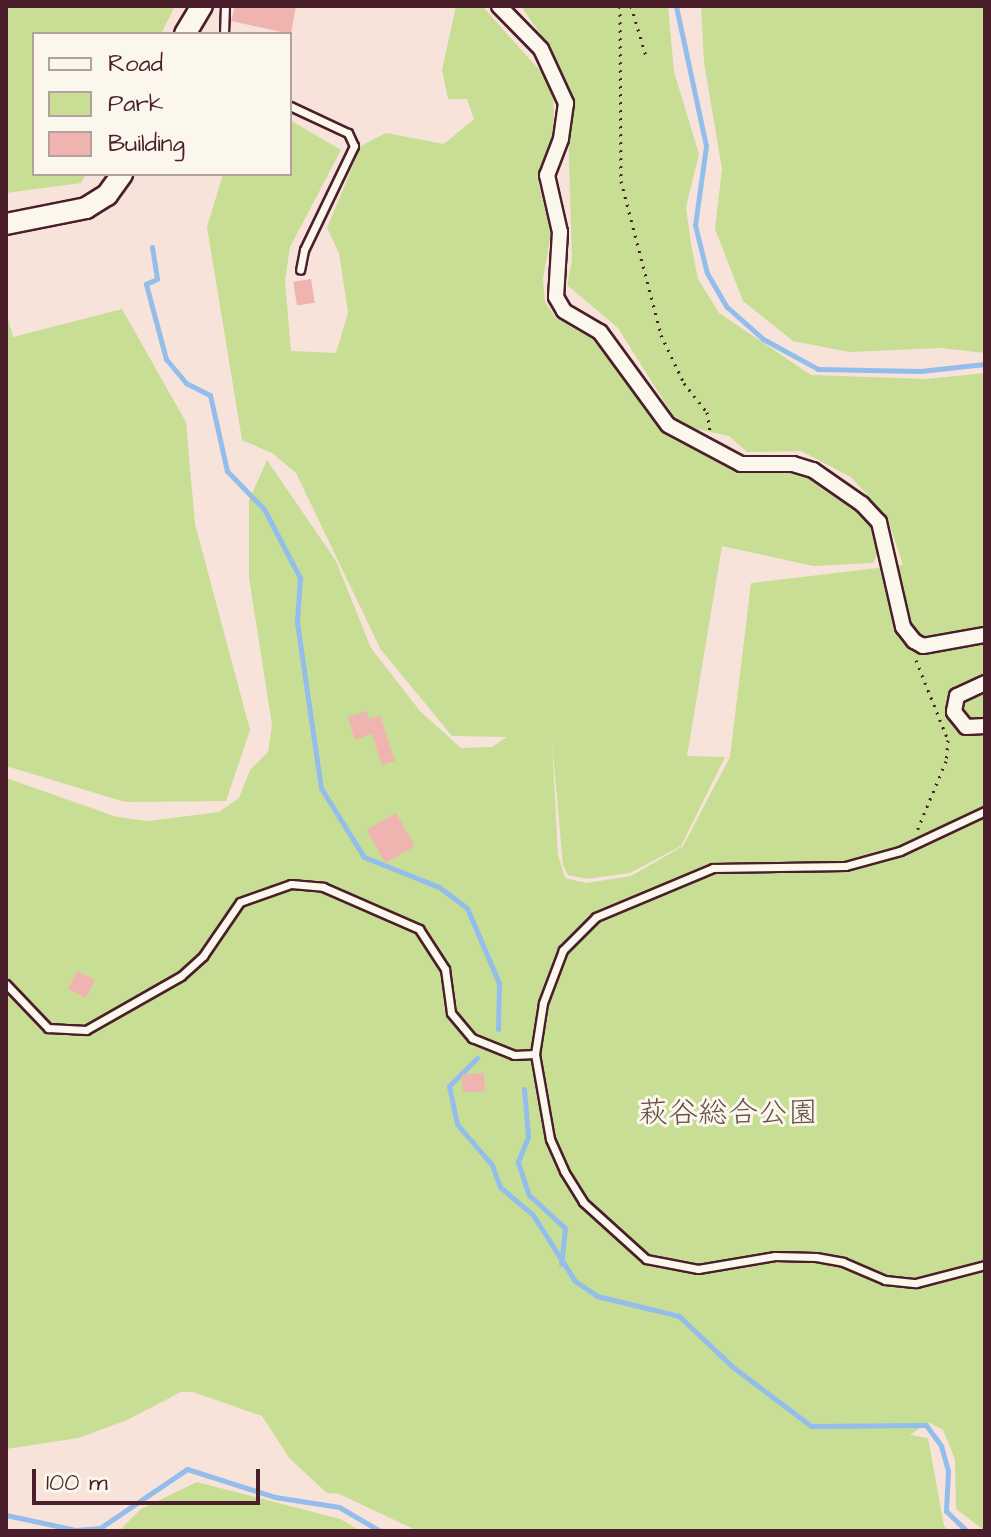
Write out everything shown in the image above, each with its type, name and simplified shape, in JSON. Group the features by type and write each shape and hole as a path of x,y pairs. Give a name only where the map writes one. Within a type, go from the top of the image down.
{"main road":[{"path":"186,32 202,6"},
{"path":"6,224 86,208 107,195 121,176"}],"street":[{"path":"499,6 541,49 566,103 561,139 547,175 560,232 556,297 564,311 600,332 668,425 741,464 793,464 813,470 862,504 879,522 885,538 906,634 923,646 985,635"},
{"path":"985,683 957,696 954,712 966,727 985,726"}],"lane":[{"path":"224,32 225,6"},
{"path":"292,107 348,133 354,146 304,250 300,270"},
{"path":"985,811 913,844 845,866 713,868 596,917 563,950 543,1003 535,1054 550,1139 564,1171 583,1202 646,1259 698,1269 775,1256 816,1257 885,1280 916,1283 985,1265"},
{"path":"6,984 48,1028 86,1030 181,976 203,956 240,902 291,884 323,887 419,929 445,969 457,1025 486,1048 535,1054"}],"path":[{"path":"620,6 621,181 647,291 684,383 707,412 711,447"},
{"path":"631,6 646,56"},
{"path":"906,634 948,740 946,761 913,844"}],"green space":[{"path":"6,6 175,6 162,32 32,32 32,176 85,176 81,183 6,193"},
{"name":"萩谷総合公園","path":"456,6 482,6 553,85 554,135 537,177 551,234 543,279 545,302 556,318 596,341 664,430 738,472 782,471 821,481 856,506 873,526 878,553 873,563 813,566 722,546 687,756 725,757 681,846 630,873 587,879 568,875 563,865 552,742 558,855 565,878 586,883 631,876 683,846 730,757 751,583 903,565 887,517 851,477 801,451 747,452 729,436 679,425 618,328 567,285 572,261 567,89 552,51 521,6 668,6 674,72 699,154 686,207 691,244 698,279 719,313 811,375 926,379 985,373 985,1531 956,1509 955,1459 943,1430 928,1422 910,1435 928,1438 944,1526 950,1531 418,1531 339,1494 327,1493 290,1459 262,1416 193,1392 181,1392 125,1421 78,1438 6,1449 6,778 117,817 148,821 219,812 239,798 250,770 268,752 272,725 249,578 249,500 267,460 336,561 371,648 420,711 461,748 492,747 507,737 452,736 381,650 296,473 272,453 242,440 207,227 222,176 292,176 292,121 341,150 290,247 285,280 291,351 336,353 348,313 339,253 327,228 361,146 386,133 444,144 474,119 467,99 448,99 442,70"},
{"path":"701,6 985,6 985,353 941,348 849,352 793,341 743,301 715,229 722,169 704,62"},
{"path":"122,309 186,422 195,524 250,730 226,801 125,802 6,766 6,311 13,337"},
{"path":"197,1482 340,1519 361,1531 119,1531 141,1509"}],"building":[{"path":"235,6 296,6 291,32 231,21"},
{"path":"311,279 315,303 297,306 293,282"},
{"path":"367,711 369,719 380,716 395,761 382,765 372,734 355,740 348,717"},
{"path":"396,813 415,846 386,863 367,830"},
{"path":"77,971 95,980 86,998 68,989"},
{"path":"484,1073 485,1091 463,1092 462,1074"}],"waterway":[{"path":"676,6 706,146 695,225 707,273 727,307 763,339 818,369 920,371 985,364"},
{"path":"152,247 157,279 146,284 166,359 186,383 210,395 227,471 264,509 300,578 297,622 321,788 364,857 439,887 467,908 499,983 498,1029"},
{"path":"477,1058 449,1086 457,1124 492,1165 500,1187 533,1215 575,1281 597,1296 679,1316 733,1367 811,1426 926,1425 941,1446 948,1471 946,1511 967,1531"},
{"path":"524,1089 528,1137 518,1162 529,1195 565,1228 561,1264"},
{"path":"6,1515 76,1530 100,1528 187,1469 275,1497 339,1507 380,1531"}]}
